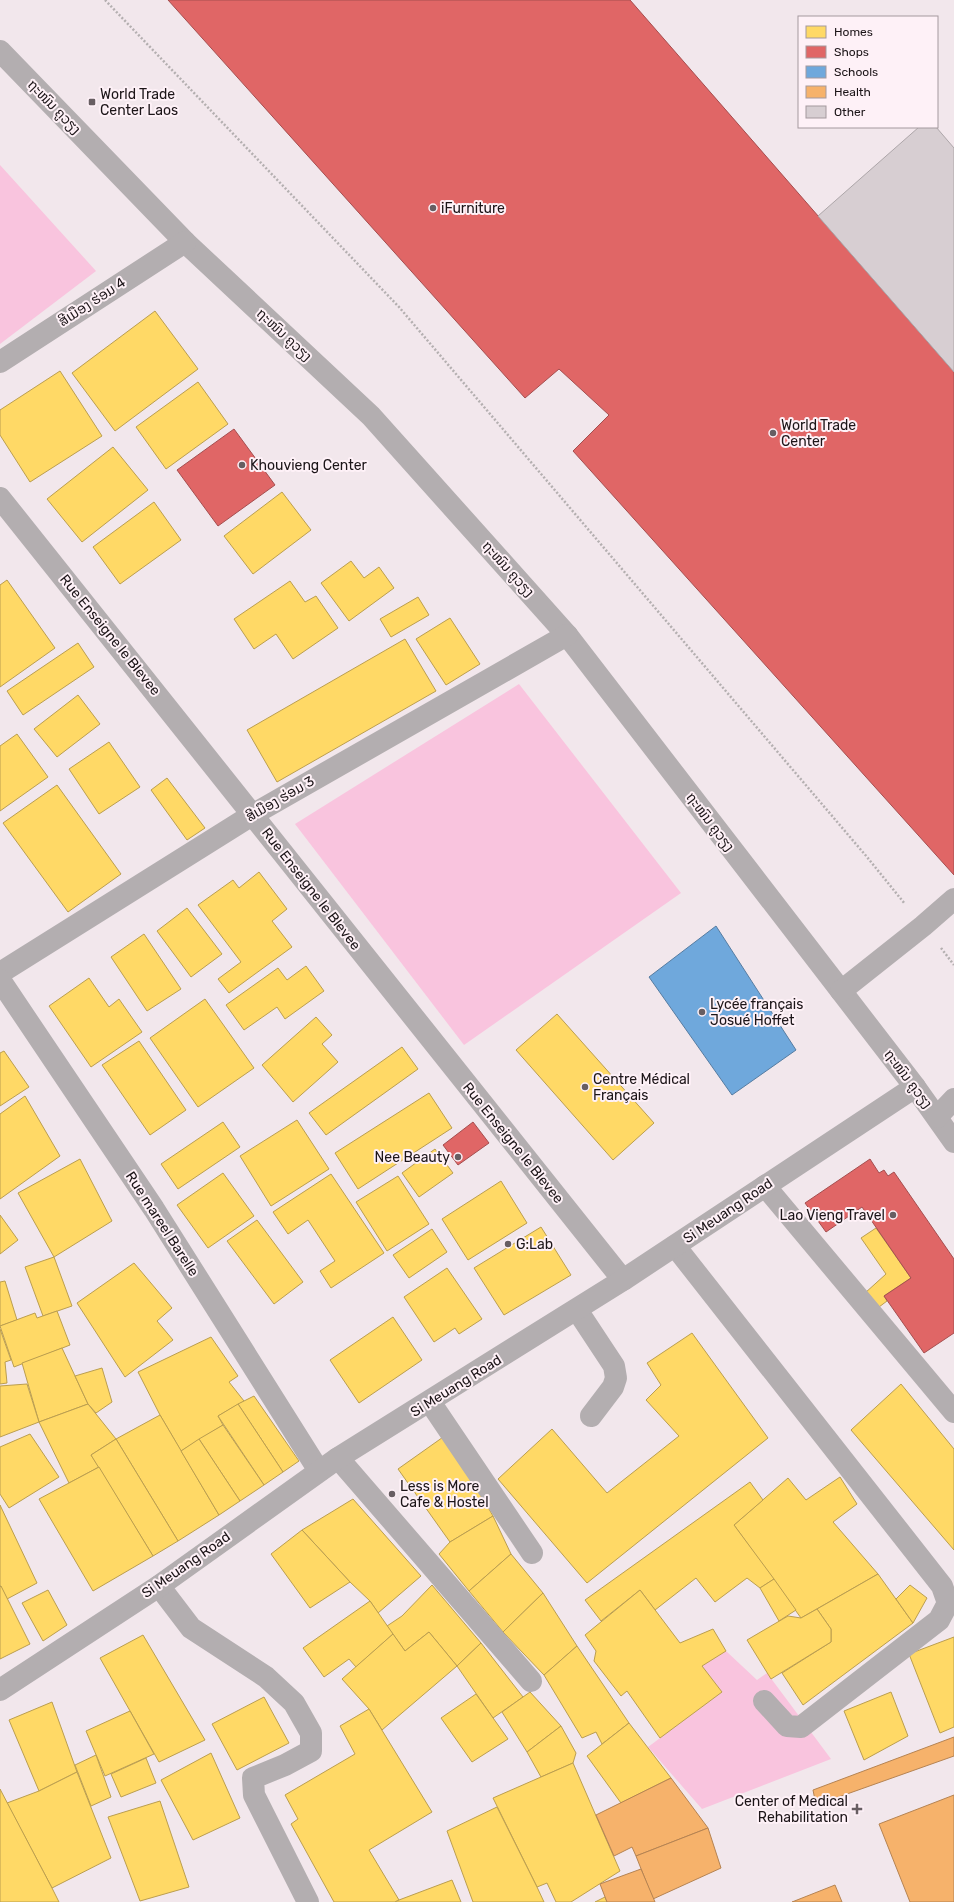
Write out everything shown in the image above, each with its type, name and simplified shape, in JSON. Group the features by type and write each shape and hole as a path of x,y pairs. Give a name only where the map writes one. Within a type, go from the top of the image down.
{"street":[{"name":"ຖະໜົນ ຄູວຽງ","path":"0,51 185,242 370,416 567,635 915,1087 954,1142"},
{"name":"ສີເມືອງ ຮ່ອມ 4","path":"0,362 185,242"},
{"name":"Rue Enseigne le Blevee","path":"0,498 623,1280"},
{"name":"ສີເມືອງ ຮ່ອມ 3","path":"0,973 252,815 567,635"},
{"path":"841,991 923,926 954,899"},
{"name":"Rue mareel Barelle","path":"0,980 154,1209 319,1471"},
{"name":"Si Meuang Road","path":"0,1690 159,1586 338,1458 577,1310 915,1087"},
{"path":"937,1117 954,1100"},
{"path":"765,1186 954,1412"},
{"path":"675,1246 942,1586 948,1603 939,1620 801,1727 787,1726 764,1701"},
{"path":"577,1310 614,1366 616,1378 613,1387 591,1416"},
{"path":"430,1402 532,1553"},
{"path":"338,1458 531,1681"},
{"path":"159,1586 191,1628 266,1677 294,1703 311,1733 311,1751 285,1765 253,1778 254,1796 308,1902"}],"path":[{"path":"105,0 399,307 862,851 954,965"}],"shaded area":[{"path":"0,165 96,271 0,344"},
{"path":"519,684 681,893 464,1045 295,824"},
{"path":"726,1651 757,1680 767,1673 831,1759 702,1809 648,1747 722,1692 702,1666"}],"building: Homes":[{"path":"155,311 198,369 115,431 72,373"},
{"path":"60,371 102,436 30,482 0,435 0,410"},
{"path":"198,382 228,424 166,469 136,427"},
{"path":"113,447 148,490 82,542 47,499"},
{"path":"282,492 311,530 253,574 224,536"},
{"path":"154,502 181,540 120,584 93,547"},
{"path":"351,561 364,578 379,567 394,588 349,621 321,583"},
{"path":"7,580 55,648 0,687 0,585"},
{"path":"290,581 305,602 316,596 338,628 293,659 276,634 254,649 234,619"},
{"path":"418,597 429,615 391,637 380,619"},
{"path":"450,618 480,664 446,685 416,639"},
{"path":"405,639 436,691 277,782 247,730"},
{"path":"78,643 94,667 23,715 7,691"},
{"path":"78,695 100,724 57,757 34,729"},
{"path":"17,734 48,777 0,811 0,746"},
{"path":"109,742 140,787 99,814 69,769"},
{"path":"167,778 205,828 187,840 151,790"},
{"path":"57,785 121,874 68,912 3,823"},
{"path":"259,872 287,909 272,921 292,947 229,993 218,979 241,962 198,905 233,880 239,888"},
{"path":"187,908 222,954 191,977 157,931"},
{"path":"144,934 181,989 147,1011 111,957"},
{"path":"306,966 324,991 285,1019 277,1007 244,1030 226,1005 278,968 287,980"},
{"path":"89,978 109,1007 119,999 142,1032 91,1067 49,1006"},
{"path":"205,999 254,1068 198,1107 150,1038"},
{"name":"Centre Médical Français","path":"557,1014 654,1123 613,1160 516,1050"},
{"path":"316,1017 332,1035 322,1044 338,1062 293,1102 262,1065"},
{"path":"139,1041 186,1110 150,1135 102,1065"},
{"path":"402,1047 418,1069 326,1135 309,1113"},
{"path":"4,1051 29,1087 0,1106 0,1053"},
{"path":"429,1093 452,1128 358,1189 335,1153"},
{"path":"25,1096 60,1156 0,1199 0,1114"},
{"path":"297,1120 329,1169 271,1206 240,1156"},
{"path":"223,1122 240,1147 178,1189 161,1164"},
{"path":"435,1149 453,1173 419,1197 402,1173"},
{"path":"80,1159 112,1221 54,1257 18,1193"},
{"path":"223,1173 254,1216 208,1248 177,1205"},
{"path":"331,1174 384,1253 331,1288 320,1271 335,1261 308,1220 288,1234 273,1212"},
{"path":"398,1176 429,1224 387,1251 356,1202"},
{"path":"501,1181 527,1223 468,1260 442,1219"},
{"path":"0,1215 18,1240 0,1254"},
{"path":"257,1220 303,1282 274,1304 227,1241"},
{"path":"541,1227 571,1275 504,1315 474,1268"},
{"path":"876,1228 911,1278 884,1296 887,1301 879,1307 865,1293 886,1274 861,1238"},
{"path":"432,1229 447,1252 409,1278 393,1255"},
{"path":"54,1257 72,1306 43,1316 25,1267"},
{"path":"134,1263 172,1308 157,1321 173,1340 125,1377 77,1303"},
{"path":"447,1268 482,1319 459,1334 455,1328 434,1342 404,1297"},
{"path":"5,1281 17,1320 0,1326 0,1282"},
{"path":"57,1311 70,1345 14,1367 0,1326 35,1313 37,1318"},
{"path":"393,1317 422,1360 359,1403 330,1360"},
{"path":"0,1329 11,1360 5,1362 7,1383 0,1384"},
{"path":"692,1333 768,1438 587,1583 498,1479 552,1429 607,1493 679,1436 646,1400 661,1385 647,1363"},
{"path":"211,1337 238,1376 229,1382 244,1401 218,1416 223,1425 181,1451 160,1415 138,1372"},
{"path":"62,1348 88,1404 39,1422 22,1363"},
{"path":"102,1368 112,1402 96,1413 88,1404 75,1376"},
{"path":"27,1384 39,1422 0,1437 0,1386"},
{"path":"901,1384 954,1449 954,1550 851,1430"},
{"path":"254,1396 299,1461 283,1472 238,1404"},
{"path":"88,1404 116,1439 91,1455 99,1467 69,1483 39,1422"},
{"path":"238,1404 283,1472 264,1485 218,1416"},
{"path":"160,1415 219,1515 178,1541 116,1439"},
{"path":"223,1425 264,1485 240,1501 199,1439"},
{"path":"30,1434 59,1477 9,1508 0,1494 0,1447"},
{"path":"446,1435 493,1516 450,1542 398,1469"},
{"path":"116,1439 178,1541 153,1556 91,1455"},
{"path":"199,1439 240,1501 219,1515 181,1451"},
{"path":"99,1467 153,1556 93,1591 39,1499"},
{"path":"840,1477 857,1504 833,1522 878,1574 801,1618 734,1525 788,1478 806,1500"},
{"path":"750,1482 763,1500 734,1525 774,1579 760,1588 747,1578 715,1602 696,1578 655,1610 640,1590 601,1621 585,1600"},
{"path":"353,1499 421,1576 378,1613 370,1601 350,1582 302,1530"},
{"path":"0,1505 37,1583 7,1599 0,1585"},
{"path":"493,1516 511,1554 469,1591 439,1554 450,1542"},
{"path":"302,1530 350,1582 310,1608 271,1554"},
{"path":"511,1554 543,1593 503,1632 469,1591"},
{"path":"878,1574 913,1623 803,1705 782,1673 831,1642 831,1629 817,1609"},
{"path":"774,1579 796,1610 779,1621 760,1588"},
{"path":"432,1585 481,1643 457,1666 429,1632 405,1651 387,1626 402,1616"},
{"path":"910,1585 927,1598 913,1623 896,1599"},
{"path":"1,1586 30,1644 0,1659 0,1587"},
{"path":"48,1590 67,1625 43,1641 22,1603"},
{"path":"640,1590 680,1643 713,1629 726,1651 702,1666 722,1692 660,1738 627,1691 621,1696 594,1661 596,1651 585,1635"},
{"path":"543,1593 577,1646 544,1675 503,1632"},
{"path":"370,1601 393,1634 356,1667 349,1659 324,1677 303,1648"},
{"path":"817,1609 831,1629 831,1642 771,1679 747,1640 788,1616 801,1618"},
{"path":"429,1632 457,1666 382,1730 369,1709 342,1679 393,1634 405,1651"},
{"path":"143,1635 205,1740 159,1762 100,1658"},
{"path":"954,1637 954,1727 940,1733 909,1654"},
{"path":"481,1643 523,1697 493,1718 457,1666"},
{"path":"577,1646 629,1723 602,1744 596,1732 582,1738 544,1675"},
{"path":"530,1692 561,1726 527,1752 502,1712"},
{"path":"891,1692 908,1736 864,1760 844,1711"},
{"path":"476,1694 508,1739 472,1762 441,1718"},
{"path":"264,1697 289,1743 237,1770 212,1724"},
{"path":"52,1702 77,1772 39,1791 9,1720"},
{"path":"369,1709 432,1812 369,1850 399,1900 395,1902 334,1902 291,1824 298,1819 285,1795 355,1754 340,1726"},
{"path":"130,1711 154,1754 105,1776 86,1731"},
{"path":"629,1723 671,1778 621,1803 587,1756"},
{"path":"561,1726 576,1753 573,1763 541,1777 527,1752"},
{"path":"211,1753 240,1818 193,1840 161,1780"},
{"path":"96,1755 111,1797 91,1806 75,1765"},
{"path":"146,1758 156,1783 121,1797 111,1774"},
{"path":"573,1763 620,1871 571,1902 556,1902 547,1883 537,1887 493,1798"},
{"path":"77,1772 111,1858 52,1888 7,1803 39,1791"},
{"path":"0,1789 52,1888 59,1902 0,1902"},
{"path":"160,1801 189,1887 140,1901 108,1817"},
{"path":"497,1807 544,1902 473,1902 447,1831"},
{"path":"452,1880 461,1902 395,1902 399,1900"},
{"path":"605,1897 607,1902 595,1902"}],"building: Shops":[{"name":"World Trade Center","path":"168,0 630,0 954,372 954,875 573,451 609,415 559,369 525,398"},
{"path":"234,429 275,485 218,526 177,470"},
{"path":"473,1122 489,1143 458,1165 443,1145"},
{"path":"870,1159 879,1173 884,1170 888,1176 894,1172 954,1259 954,1333 924,1353 884,1296 911,1278 862,1207 826,1232 805,1203"}],"building: Schools":[{"path":"716,926 796,1050 732,1095 649,977"}],"building: Health":[{"path":"954,1737 954,1756 816,1805 813,1790"},
{"path":"671,1778 708,1828 636,1856 632,1847 614,1856 596,1815"},
{"path":"954,1795 954,1902 910,1902 879,1824"},
{"path":"708,1828 721,1868 653,1899 636,1856"},
{"path":"641,1869 655,1902 607,1902 600,1884"},
{"path":"835,1885 842,1902 792,1902"}],"building: Other":[{"path":"918,128 937,128 954,148 954,372 818,216"}],"place":[{"name":"World Trade Center Laos","path":"92,102"},
{"name":"iFurniture","path":"433,208"},
{"name":"World Trade Center","path":"773,433"},
{"name":"Khouvieng Center","path":"242,465"},
{"name":"Lycée français Josué Hoffet","path":"702,1012"},
{"name":"Centre Médical Français","path":"585,1087"},
{"name":"Nee Beauty","path":"458,1157"},
{"name":"Lao Vieng Travel","path":"893,1215"},
{"name":"G:Lab","path":"508,1244"},
{"name":"Less is More Cafe & Hostel","path":"392,1494"},
{"name":"Center of Medical Rehabilitation","path":"857,1809"}]}
